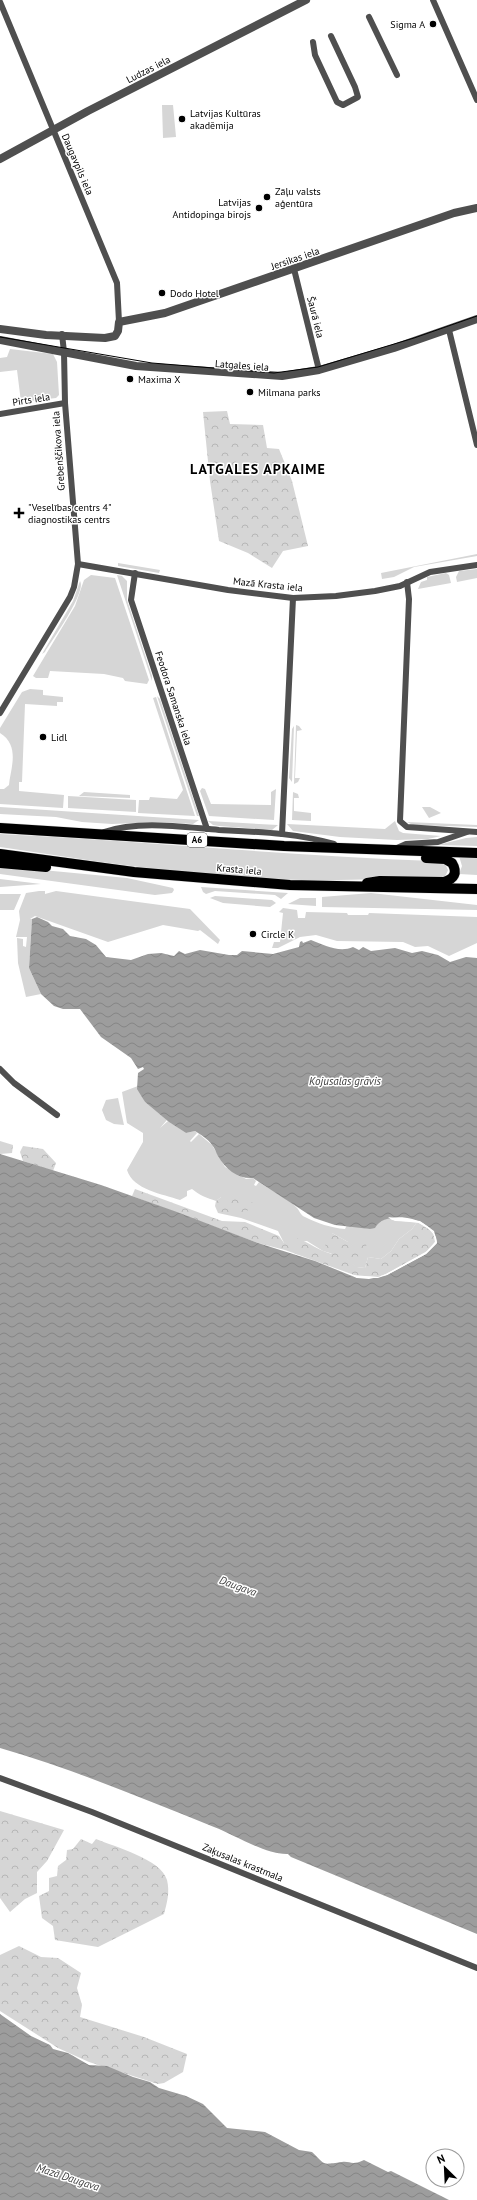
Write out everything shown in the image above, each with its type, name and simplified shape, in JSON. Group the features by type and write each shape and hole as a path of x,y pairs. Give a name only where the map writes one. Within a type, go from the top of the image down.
{"highway":[{"name":"A6","path":"1,826 100,834 351,850 477,853"},
{"name":"A6","path":"357,887 372,881 444,882 451,880 454,877 455,868 450,861 411,856 389,851"},
{"name":"Krasta iela","path":"0,854 108,869 290,885 477,889"},
{"path":"0,863 67,869 108,869"}],"street":[{"name":"Ludzas iela","path":"0,158 306,0"},
{"path":"433,0 477,100"},
{"name":"Daugavpils iela","path":"0,2 118,282 119,322 118,331 114,336 99,338 62,334"},
{"path":"369,17 397,75"},
{"path":"313,42 318,61 337,102 343,105 358,97 356,87 331,36"},
{"name":"Jersikas iela","path":"119,322 165,314 454,213 477,208"},
{"name":"Šaurā iela","path":"294,268 319,370"},
{"name":"Latgales iela","path":"0,340 136,366 266,377 297,375 319,370 449,330 477,319"},
{"path":"0,329 62,334"},
{"path":"449,330 477,446"},
{"name":"Grebenščikova iela","path":"0,713 70,597 74,587 78,564 65,403 64,352 62,334"},
{"name":"Pirts iela","path":"0,414 65,403"},
{"name":"Mazā Krasta iela","path":"78,564 228,590 293,598 336,596 375,591 407,582 430,572 477,565"},
{"name":"Feodora Samanska iela","path":"135,573 131,600 207,829"},
{"path":"407,582 409,599 400,821 407,827 477,832"},
{"path":"282,834 293,598"},
{"path":"100,834 118,828 155,826 207,829 307,836 351,850"},
{"path":"389,851 406,844 438,842 469,832"},
{"path":"0,1069 14,1083 57,1115"},
{"name":"Zaķusalas krastmala","path":"0,1778 92,1812 477,1968"}],"green space":[{"path":"162,105 173,105 176,137 163,138"},
{"path":"10,349 53,354 57,362 59,395 56,398 21,402 17,370 0,372 0,358 7,357"},
{"path":"227,411 230,424 263,425 267,448 279,449 292,481 308,546 283,551 272,568 248,553 219,541 210,481 203,412"},
{"path":"477,554 477,556 414,567 394,577 382,579 381,573"},
{"path":"118,563 160,570 159,573 118,566"},
{"path":"477,569 477,578 457,582 456,577 459,571"},
{"path":"446,573 449,575 451,583 418,589 421,582 427,580 427,577"},
{"path":"91,575 115,578 149,680 147,684 125,681 123,678 104,674 50,671 48,678 36,678 33,676 75,606 84,580"},
{"path":"117,575 122,576 127,581 127,600 152,676 152,681"},
{"path":"80,581 81,587 74,605 45,652 42,654 73,601"},
{"path":"30,689 43,690 43,695 63,697 63,702 57,702 57,706 25,704 22,782 19,782 19,791 64,795 63,808 0,804 0,789 4,789 9,785 13,758 10,744 0,733 0,728 22,692"},
{"path":"157,696 160,699 199,816 197,816"},
{"path":"156,697 195,816 138,813 139,800 149,800 150,797 177,799 183,790 153,698"},
{"path":"296,725 302,730 297,731 295,778 300,778 298,782 294,784"},
{"path":"294,726 292,782 289,778 292,729"},
{"path":"202,788 205,789 211,804 271,805 271,792 276,789 274,820 209,816 200,791"},
{"path":"84,792 130,795 130,798 79,796"},
{"path":"293,792 298,794 299,798 294,798 294,811 311,813 311,821 292,820"},
{"path":"68,796 136,800 136,812 68,808"},
{"path":"0,807 199,820 193,824 160,822 112,824 82,822 56,817 0,814"},
{"path":"422,807 430,807 441,813 429,818"},
{"path":"208,821 278,825 272,830 219,826 213,825"},
{"path":"395,821 399,831 403,833 441,836 428,839 397,840 340,837 293,831 287,824 385,829"},
{"path":"407,822 477,825 477,827 413,825"},
{"path":"0,834 109,840 325,856 434,861 445,864 448,870 445,877 355,880 264,879 188,873 0,847"},
{"path":"477,837 477,846 438,845 466,838"},
{"path":"459,856 477,857 477,875 459,874 462,866"},
{"path":"0,866 127,878 173,888 174,890 172,893 155,895 0,874"},
{"path":"0,879 41,884 0,887"},
{"path":"201,887 288,893 281,899 275,895 215,891 206,894 203,892"},
{"path":"45,891 45,894 56,891 190,909 220,940 218,944 200,930 198,931 163,925 108,942 35,916 30,919 32,919 29,968 41,994 26,997 18,963 17,938 23,939 23,946 26,947 27,937 16,937 20,920 19,911 26,893"},
{"path":"371,893 477,905 477,910 322,907 322,897"},
{"path":"0,894 21,894 14,910 0,910"},
{"path":"215,896 272,900 276,903 270,907 223,903 210,898"},
{"path":"300,898 316,898 316,906 288,904"},
{"path":"283,908 297,910 298,918 305,918 306,912 347,913 348,915 368,915 369,913 477,917 477,943 449,956 428,946 415,947 403,942 337,941 316,935 300,937 278,948 272,948 274,942 280,942 283,913 279,912"},
{"path":"138,1086 145,1102 167,1120 160,1128 168,1121 186,1133 195,1131 197,1133 190,1141 191,1142 199,1134 212,1145 225,1167 246,1179 253,1178 256,1181 254,1185 256,1186 259,1182 279,1194 289,1201 305,1217 324,1225 345,1229 347,1225 370,1229 388,1217 395,1221 417,1222 412,1229 399,1239 391,1251 381,1259 368,1257 365,1268 356,1267 345,1258 348,1242 332,1233 333,1254 323,1251 307,1241 284,1243 278,1231 241,1218 241,1214 221,1197 216,1201 197,1193 192,1189 187,1191 187,1196 180,1200 142,1187 130,1177 127,1170 143,1142 143,1133 127,1123 122,1092"},
{"path":"118,1098 124,1125 114,1124 106,1120 102,1110 106,1100"},
{"path":"0,1141 13,1145 12,1153 0,1154"},
{"path":"23,1146 43,1149 56,1163 53,1171 23,1161 20,1152"},
{"path":"135,1189 222,1221 245,1222 279,1236 284,1243 296,1238 332,1254 325,1245 332,1233 348,1242 363,1238 367,1244 361,1256 346,1258 357,1267 365,1268 368,1257 381,1259 391,1251 399,1239 412,1229 417,1222 428,1228 435,1236 435,1242 429,1250 386,1274 378,1277 357,1276 285,1250 258,1243 132,1196"},
{"path":"231,1196 248,1200 253,1203 252,1208 241,1214 241,1218 218,1213 215,1206 216,1201 221,1197"},
{"path":"0,1811 64,1830 47,1861 37,1872 37,1893 25,1899 10,1912 0,1898"},
{"path":"81,1839 92,1844 96,1839 125,1850 147,1860 156,1866 163,1873 168,1884 168,1897 164,1914 98,1947 55,1940 53,1926 42,1918 39,1896 49,1891 49,1878 57,1876 58,1866 66,1860 67,1850 73,1849"},
{"path":"19,1946 41,1957 58,1958 81,1973 77,1988 82,2005 80,2017 144,2037 187,2054 183,2072 164,2083 158,2084 89,2062 58,2048 0,2011 0,1955"}],"water":[{"path":"37,917 48,922 52,926 63,929 70,936 86,939 96,945 106,957 131,960 148,954 161,953 174,956 179,951 185,954 200,950 229,955 237,955 242,951 273,954 299,947 300,942 302,941 303,943 311,940 337,949 348,949 353,947 359,950 363,947 371,951 395,948 412,953 422,951 438,955 450,962 466,957 477,958 477,1934 291,1857 288,1854 260,1848 214,1827 108,1785 54,1765 0,1748 0,1154 101,1185 258,1243 315,1261 357,1278 369,1279 387,1275 426,1254 437,1243 435,1234 429,1227 410,1219 399,1217 389,1218 381,1222 375,1228 370,1229 335,1225 314,1218 253,1178 242,1177 233,1173 221,1161 213,1146 206,1139 195,1131 186,1133 169,1122 145,1102 137,1089 138,1073 144,1069 143,1067 138,1069 131,1058 101,1037 80,1009 63,1009 54,1006 41,994 29,968 32,919"},
{"name":"Mazā Daugava","path":"0,2014 31,2036 50,2045 53,2049 68,2053 89,2065 107,2066 133,2077 150,2082 159,2088 186,2096 203,2104 227,2128 265,2132 299,2150 312,2152 322,2162 327,2164 345,2162 354,2163 364,2160 388,2172 391,2171 449,2200 0,2200"}],"pier":[{"path":"388,1217 420,1221 434,1231 437,1243 426,1254 387,1275 378,1278 357,1278 352,1275 378,1277 386,1274 425,1253 435,1242 433,1232 419,1223 392,1220"}],"tram line":[{"path":"0,337 152,363 274,373 318,367 414,338 477,316"}],"place":[{"name":"Sigma A","path":"433,24"},
{"name":"Latvijas Kultūras akadēmija","path":"182,119"},
{"name":"Zāļu valsts aģentūra","path":"267,197"},
{"name":"Latvijas Antidopinga birojs","path":"259,208"},
{"name":"Dodo Hotel","path":"162,293"},
{"name":"Maxima X","path":"130,379"},
{"name":"Milmana parks","path":"250,392"},
{"name":"\"Veselības centrs 4\" diagnostikas centrs","path":"19,513"},
{"name":"Lidl","path":"43,737"},
{"name":"Circle K","path":"253,934"}],"district":[{"name":"LATGALES APKAIME","path":"258,469"}],"water label":[{"name":"Kojusalas grāvis","path":"345,1081"},
{"name":"Daugava","path":"238,1586"}]}
